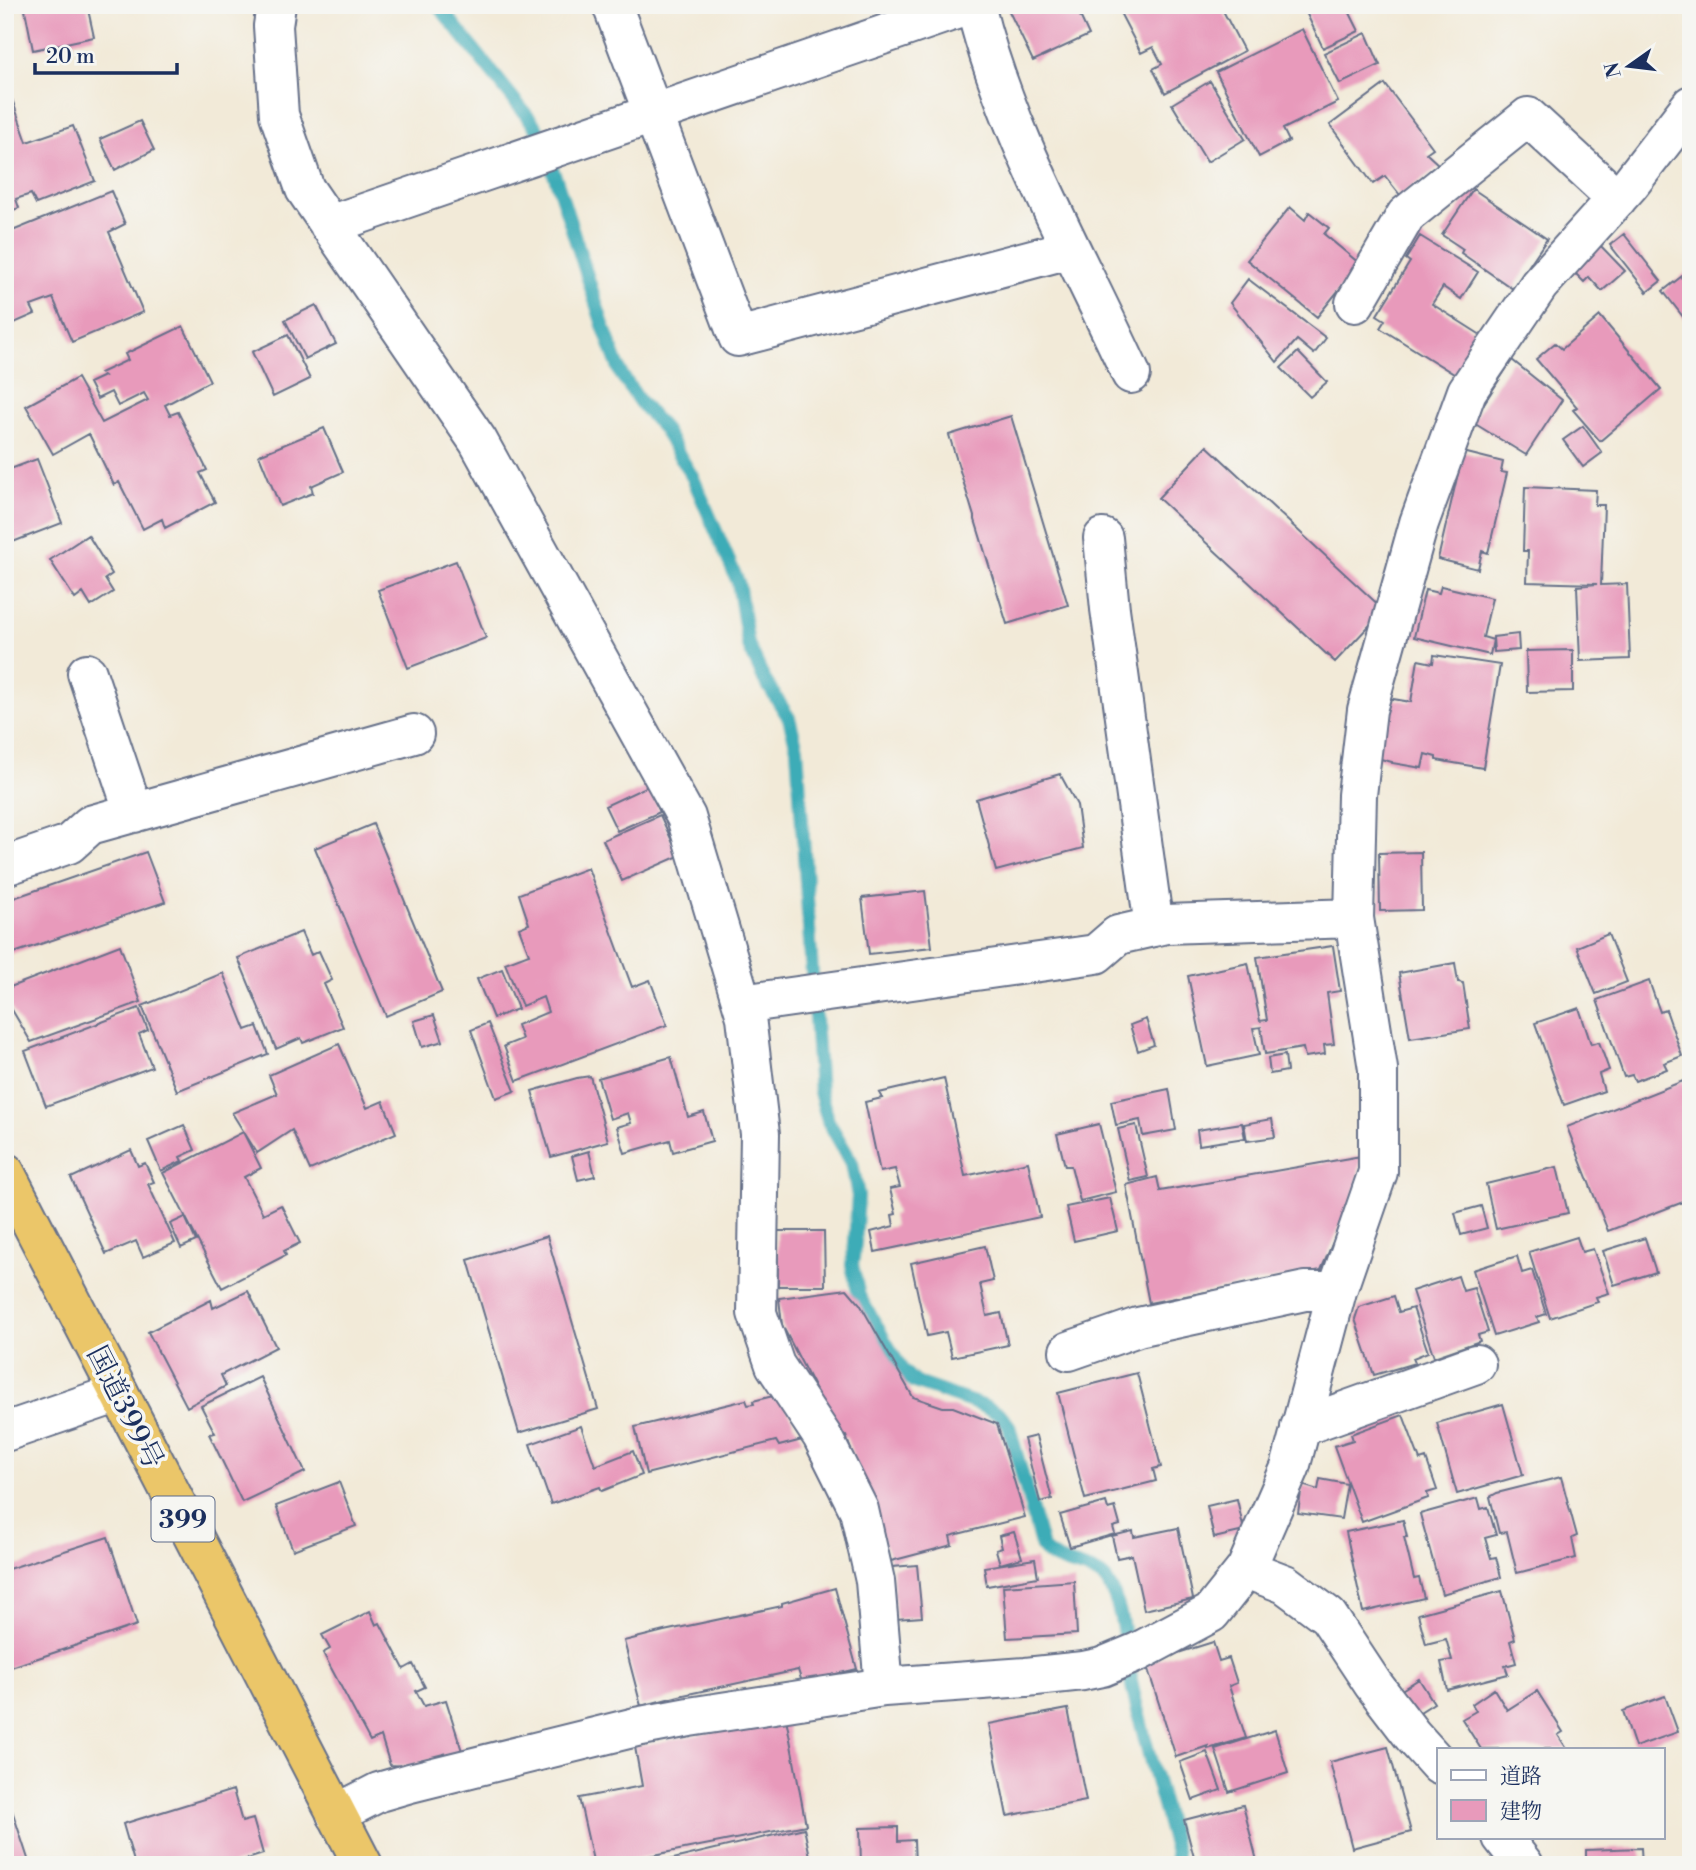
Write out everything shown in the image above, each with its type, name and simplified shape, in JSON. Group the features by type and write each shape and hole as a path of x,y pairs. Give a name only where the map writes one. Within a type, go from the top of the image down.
{"highway":[{"name":"国道399号","path":"5,1172 363,1865"}],"street":[{"path":"275,5 273,26 279,115 305,189 478,441 686,817 746,1017 760,1134 757,1313 775,1365 822,1436 859,1510 876,1581 884,1687"},
{"path":"612,5 738,337 1070,249"},
{"path":"329,225 972,5 1002,94 1056,221 1131,374"},
{"path":"336,1814 379,1792 410,1783 636,1727 884,1687 1026,1677 1102,1667 1138,1652 1211,1613 1246,1569 1290,1468 1337,1291 1378,1172 1378,1069 1354,918 1357,795 1367,710 1419,523 1467,391 1539,285 1617,200 1691,105"},
{"path":"1355,303 1406,215 1528,117 1617,200"},
{"path":"1103,538 1110,609 1154,926"},
{"path":"87,673 134,813"},
{"path":"5,866 69,844 90,825 414,734"},
{"path":"742,1004 1096,954 1118,935 1166,924 1354,918"},
{"path":"1069,1352 1138,1327 1305,1291 1337,1291"},
{"path":"1300,1427 1476,1364"},
{"path":"5,1432 118,1393"},
{"path":"1246,1569 1286,1584 1328,1616 1373,1684 1437,1763"},
{"path":"1504,1839 1524,1865"}],"building":[{"path":"24,5 87,5 94,37 33,50"},
{"path":"1006,5 1075,5 1089,35 1033,61"},
{"path":"1116,5 1220,5 1244,51 1165,93 1153,69 1162,64 1153,47 1141,53"},
{"path":"1346,5 1359,31 1323,48 1303,6"},
{"path":"1302,29 1338,102 1283,129 1289,141 1259,157 1216,72"},
{"path":"1366,33 1380,65 1340,84 1324,53"},
{"path":"5,79 27,142 73,126 95,181 36,204 31,194 16,199 19,208 5,213"},
{"path":"1210,81 1245,139 1207,162 1172,104"},
{"path":"1385,84 1433,148 1426,153 1440,166 1400,195 1385,176 1373,184 1330,125"},
{"path":"140,121 154,150 115,170 100,139"},
{"path":"1473,189 1547,239 1513,289 1461,253 1463,249 1442,235"},
{"path":"111,191 125,224 109,232 143,312 72,342 53,298 31,306 35,314 5,327 5,234"},
{"path":"1290,207 1305,220 1309,212 1329,228 1324,234 1360,264 1317,317 1247,260"},
{"path":"1624,234 1661,281 1647,292 1610,245"},
{"path":"1420,236 1478,272 1461,299 1443,287 1432,304 1484,337 1459,377 1380,328 1385,320 1377,315 1410,262 1406,259"},
{"path":"1597,242 1625,271 1602,291 1589,277 1584,282 1570,268"},
{"path":"1691,269 1691,327 1663,291"},
{"path":"1248,279 1326,338 1314,354 1297,340 1277,362 1230,303"},
{"path":"316,305 336,344 305,359 285,320"},
{"path":"1600,316 1661,389 1600,441 1573,410 1577,407 1536,359 1555,343 1562,349"},
{"path":"183,326 210,381 165,405 170,415 178,412 207,470 200,473 215,502 165,528 162,519 143,529 119,482 114,485 89,434 53,454 26,406 77,378 102,423 148,400 144,393 118,406 111,392 97,399 89,383 104,376 100,373 128,360 125,354"},
{"path":"288,335 310,379 273,397 252,352"},
{"path":"1298,352 1327,382 1310,397 1281,368"},
{"path":"1512,360 1562,400 1526,455 1472,422"},
{"path":"1011,416 1068,605 1007,624 949,435"},
{"path":"1583,426 1602,453 1583,467 1563,440"},
{"path":"324,428 343,472 311,486 313,493 280,506 259,455"},
{"path":"1207,446 1384,610 1335,662 1158,498"},
{"path":"1463,452 1503,462 1501,472 1507,473 1488,553 1482,551 1478,569 1438,559"},
{"path":"37,459 62,523 5,545 5,471"},
{"path":"1525,487 1596,490 1595,505 1604,505 1601,585 1627,584 1630,659 1580,661 1577,586 1597,584 1527,582 1528,551 1523,551"},
{"path":"88,535 112,574 105,579 113,592 91,606 83,593 75,599 50,560"},
{"path":"456,561 486,638 408,668 378,590"},
{"path":"1441,586 1492,598 1483,637 1493,640 1490,655 1414,637 1425,590 1439,593"},
{"path":"1518,634 1519,650 1494,652 1493,637"},
{"path":"1573,650 1573,691 1527,692 1526,651"},
{"path":"1434,655 1500,665 1483,768 1436,760 1436,757 1425,754 1422,768 1377,758 1387,698 1411,702 1418,660 1433,663"},
{"path":"1060,774 1077,805 1083,848 996,871 976,799"},
{"path":"648,786 660,812 617,831 605,806"},
{"path":"660,815 679,856 622,881 603,840"},
{"path":"373,824 442,992 386,1016 315,848"},
{"path":"146,852 165,902 5,956 5,901"},
{"path":"1421,852 1422,910 1380,911 1379,853"},
{"path":"588,868 632,987 650,980 667,1025 517,1081 504,1046 522,1039 517,1025 548,1012 543,997 522,1006 505,963 529,954 519,928 529,924 519,894"},
{"path":"925,891 932,947 869,954 862,898"},
{"path":"301,932 311,955 319,951 332,980 324,984 343,1027 303,1043 301,1038 276,1049 238,958"},
{"path":"1608,934 1627,982 1596,994 1577,947"},
{"path":"120,945 141,1002 31,1042 5,998 5,989"},
{"path":"1333,946 1340,991 1327,993 1334,1044 1324,1045 1325,1054 1305,1057 1303,1048 1265,1054 1261,1027 1253,1028 1259,1055 1207,1066 1188,976 1248,963 1260,1021 1267,1020 1257,957"},
{"path":"1455,963 1458,982 1463,983 1470,1029 1410,1038 1399,973"},
{"path":"502,969 518,1009 493,1018 477,979"},
{"path":"223,973 246,1030 257,1026 268,1054 177,1091 142,1006"},
{"path":"1649,981 1660,1012 1666,1010 1682,1056 1664,1063 1667,1069 1635,1081 1632,1075 1624,1077 1597,1000"},
{"path":"139,1008 148,1030 139,1034 152,1067 46,1106 25,1051"},
{"path":"1579,1008 1591,1044 1599,1042 1609,1070 1599,1074 1604,1091 1564,1105 1535,1023"},
{"path":"434,1015 443,1041 422,1047 414,1021"},
{"path":"1146,1019 1154,1045 1138,1051 1130,1025"},
{"path":"488,1023 515,1091 496,1098 471,1030"},
{"path":"339,1044 367,1108 383,1101 396,1133 310,1170 292,1130 257,1153 232,1113 277,1094 269,1075"},
{"path":"1285,1055 1287,1071 1270,1074 1268,1058"},
{"path":"671,1057 688,1117 704,1112 712,1141 673,1152 670,1140 625,1153 617,1127 631,1123 628,1113 610,1119 598,1078"},
{"path":"590,1076 608,1141 551,1157 532,1091"},
{"path":"944,1078 965,1176 1028,1162 1040,1217 875,1252 871,1232 894,1226 892,1215 896,1214 890,1189 900,1187 895,1169 880,1172 865,1102 882,1098 879,1093"},
{"path":"1683,1081 1691,1100 1691,1199 1608,1231 1567,1127"},
{"path":"1169,1089 1176,1130 1143,1136 1140,1120 1116,1125 1111,1101"},
{"path":"1272,1119 1275,1137 1247,1141 1244,1124"},
{"path":"1242,1123 1245,1138 1199,1145 1197,1130"},
{"path":"1099,1124 1116,1192 1080,1201 1071,1166 1065,1166 1057,1134"},
{"path":"184,1125 195,1150 180,1157 182,1161 161,1171 148,1141"},
{"path":"1136,1125 1148,1177 1130,1181 1118,1129"},
{"path":"243,1132 261,1168 244,1177 263,1214 281,1205 300,1243 284,1251 286,1255 222,1288 163,1173"},
{"path":"131,1150 138,1166 145,1163 154,1182 148,1184 175,1243 143,1257 136,1241 106,1254 71,1178"},
{"path":"589,1151 595,1176 578,1180 572,1156"},
{"path":"1361,1156 1356,1189 1321,1270 1149,1303 1126,1185 1157,1177 1160,1191"},
{"path":"1557,1167 1568,1213 1496,1229 1486,1184"},
{"path":"1110,1198 1118,1231 1074,1241 1066,1207"},
{"path":"1481,1206 1487,1228 1461,1235 1455,1213"},
{"path":"185,1217 196,1241 181,1248 170,1224"},
{"path":"777,1231 824,1231 825,1286 778,1286"},
{"path":"547,1236 598,1409 519,1433 468,1260"},
{"path":"1577,1237 1582,1252 1593,1249 1609,1293 1596,1297 1598,1302 1550,1318 1529,1252"},
{"path":"1645,1238 1656,1272 1614,1285 1603,1251"},
{"path":"985,1246 993,1281 980,1284 987,1316 1001,1313 1008,1345 952,1357 946,1332 927,1336 911,1263"},
{"path":"1517,1256 1522,1273 1532,1270 1546,1314 1537,1317 1539,1322 1494,1336 1473,1270"},
{"path":"1458,1276 1463,1291 1474,1288 1488,1332 1478,1335 1480,1341 1434,1357 1412,1291"},
{"path":"847,1289 860,1304 913,1397 943,1407 953,1407 997,1424 1025,1517 950,1536 952,1545 891,1561 846,1436 841,1439 782,1325 779,1298"},
{"path":"248,1291 276,1347 221,1375 226,1386 187,1407 148,1332 211,1300 213,1308"},
{"path":"1394,1296 1399,1312 1413,1308 1428,1352 1413,1358 1415,1363 1374,1375 1355,1319 1359,1307"},
{"path":"1137,1373 1161,1467 1153,1469 1156,1481 1085,1499 1058,1393"},
{"path":"260,1377 305,1472 242,1502 209,1434 215,1433 201,1406"},
{"path":"773,1396 774,1401 782,1398 802,1440 779,1446 776,1441 646,1474 635,1427 746,1400 748,1405 754,1404 753,1401"},
{"path":"1503,1404 1523,1475 1457,1494 1437,1423"},
{"path":"1403,1415 1420,1460 1426,1458 1437,1490 1427,1493 1428,1498 1362,1522 1334,1446 1353,1440 1351,1434"},
{"path":"581,1426 595,1466 633,1451 642,1475 602,1491 600,1487 551,1504 530,1444"},
{"path":"1036,1436 1052,1499 1040,1502 1024,1439"},
{"path":"1561,1477 1577,1536 1572,1538 1576,1558 1517,1573 1507,1532 1499,1533 1490,1497"},
{"path":"1320,1479 1347,1484 1341,1519 1298,1513 1302,1485 1318,1490"},
{"path":"339,1482 356,1526 293,1550 276,1506"},
{"path":"1478,1498 1481,1509 1488,1507 1496,1535 1485,1538 1491,1558 1496,1557 1501,1577 1442,1594 1420,1514"},
{"path":"1237,1499 1244,1531 1214,1538 1207,1506"},
{"path":"1106,1502 1108,1509 1115,1507 1120,1525 1113,1527 1115,1534 1070,1547 1060,1515"},
{"path":"1403,1520 1407,1537 1404,1537 1414,1579 1419,1578 1424,1598 1363,1612 1346,1532"},
{"path":"1178,1528 1193,1599 1144,1610 1132,1555 1117,1558 1112,1536 1133,1531 1134,1537"},
{"path":"1014,1532 1022,1558 1000,1564 996,1550 1002,1548 999,1536"},
{"path":"108,1537 137,1625 5,1669 5,1570"},
{"path":"1035,1559 1038,1577 987,1586 984,1567"},
{"path":"917,1565 922,1617 896,1619 892,1567"},
{"path":"1074,1581 1077,1634 1007,1638 1003,1586"},
{"path":"835,1588 857,1669 802,1682 798,1670 641,1706 624,1641 782,1606 782,1603"},
{"path":"1502,1591 1515,1639 1510,1641 1516,1663 1505,1666 1508,1674 1447,1690 1441,1662 1452,1660 1446,1639 1426,1644 1418,1614"},
{"path":"370,1611 376,1625 380,1623 404,1669 413,1664 425,1687 416,1691 424,1706 446,1700 462,1751 408,1766 390,1765 381,1736 370,1741 323,1653 330,1649 322,1635"},
{"path":"1213,1642 1219,1661 1229,1658 1237,1683 1229,1686 1246,1738 1208,1749 1208,1746 1176,1757 1146,1663"},
{"path":"1419,1679 1434,1703 1412,1717 1397,1693"},
{"path":"1494,1689 1507,1710 1537,1691 1563,1732 1558,1735 1566,1748 1480,1748 1462,1719 1476,1711 1472,1704"},
{"path":"1665,1696 1678,1732 1635,1747 1623,1711"},
{"path":"1068,1709 1086,1801 1007,1816 989,1724"},
{"path":"786,1718 806,1825 594,1865 579,1798 642,1786 635,1747"},
{"path":"1275,1730 1288,1773 1229,1792 1215,1749"},
{"path":"1388,1747 1411,1832 1352,1848 1330,1762"},
{"path":"1207,1752 1221,1790 1193,1800 1180,1762"},
{"path":"233,1790 242,1822 253,1819 263,1854 229,1865 135,1865 123,1824"},
{"path":"6,1792 30,1865 5,1865"},
{"path":"1243,1805 1258,1865 1196,1865 1184,1820"},
{"path":"898,1827 898,1841 914,1840 915,1865 861,1865 860,1828"},
{"path":"804,1828 811,1861 798,1865 648,1865"},
{"path":"1641,1848 1642,1865 1586,1865 1586,1850"}],"waterway":[{"path":"438,5 536,127 621,374 640,402 663,428 693,478 738,582 748,644 764,679 789,718 797,748 820,1092 828,1121 852,1163 858,1196 852,1265 859,1296 902,1370 914,1382 1000,1414 1009,1426 1042,1548 1057,1559 1102,1576 1107,1582 1121,1617 1136,1703 1176,1853 1176,1865"}]}
